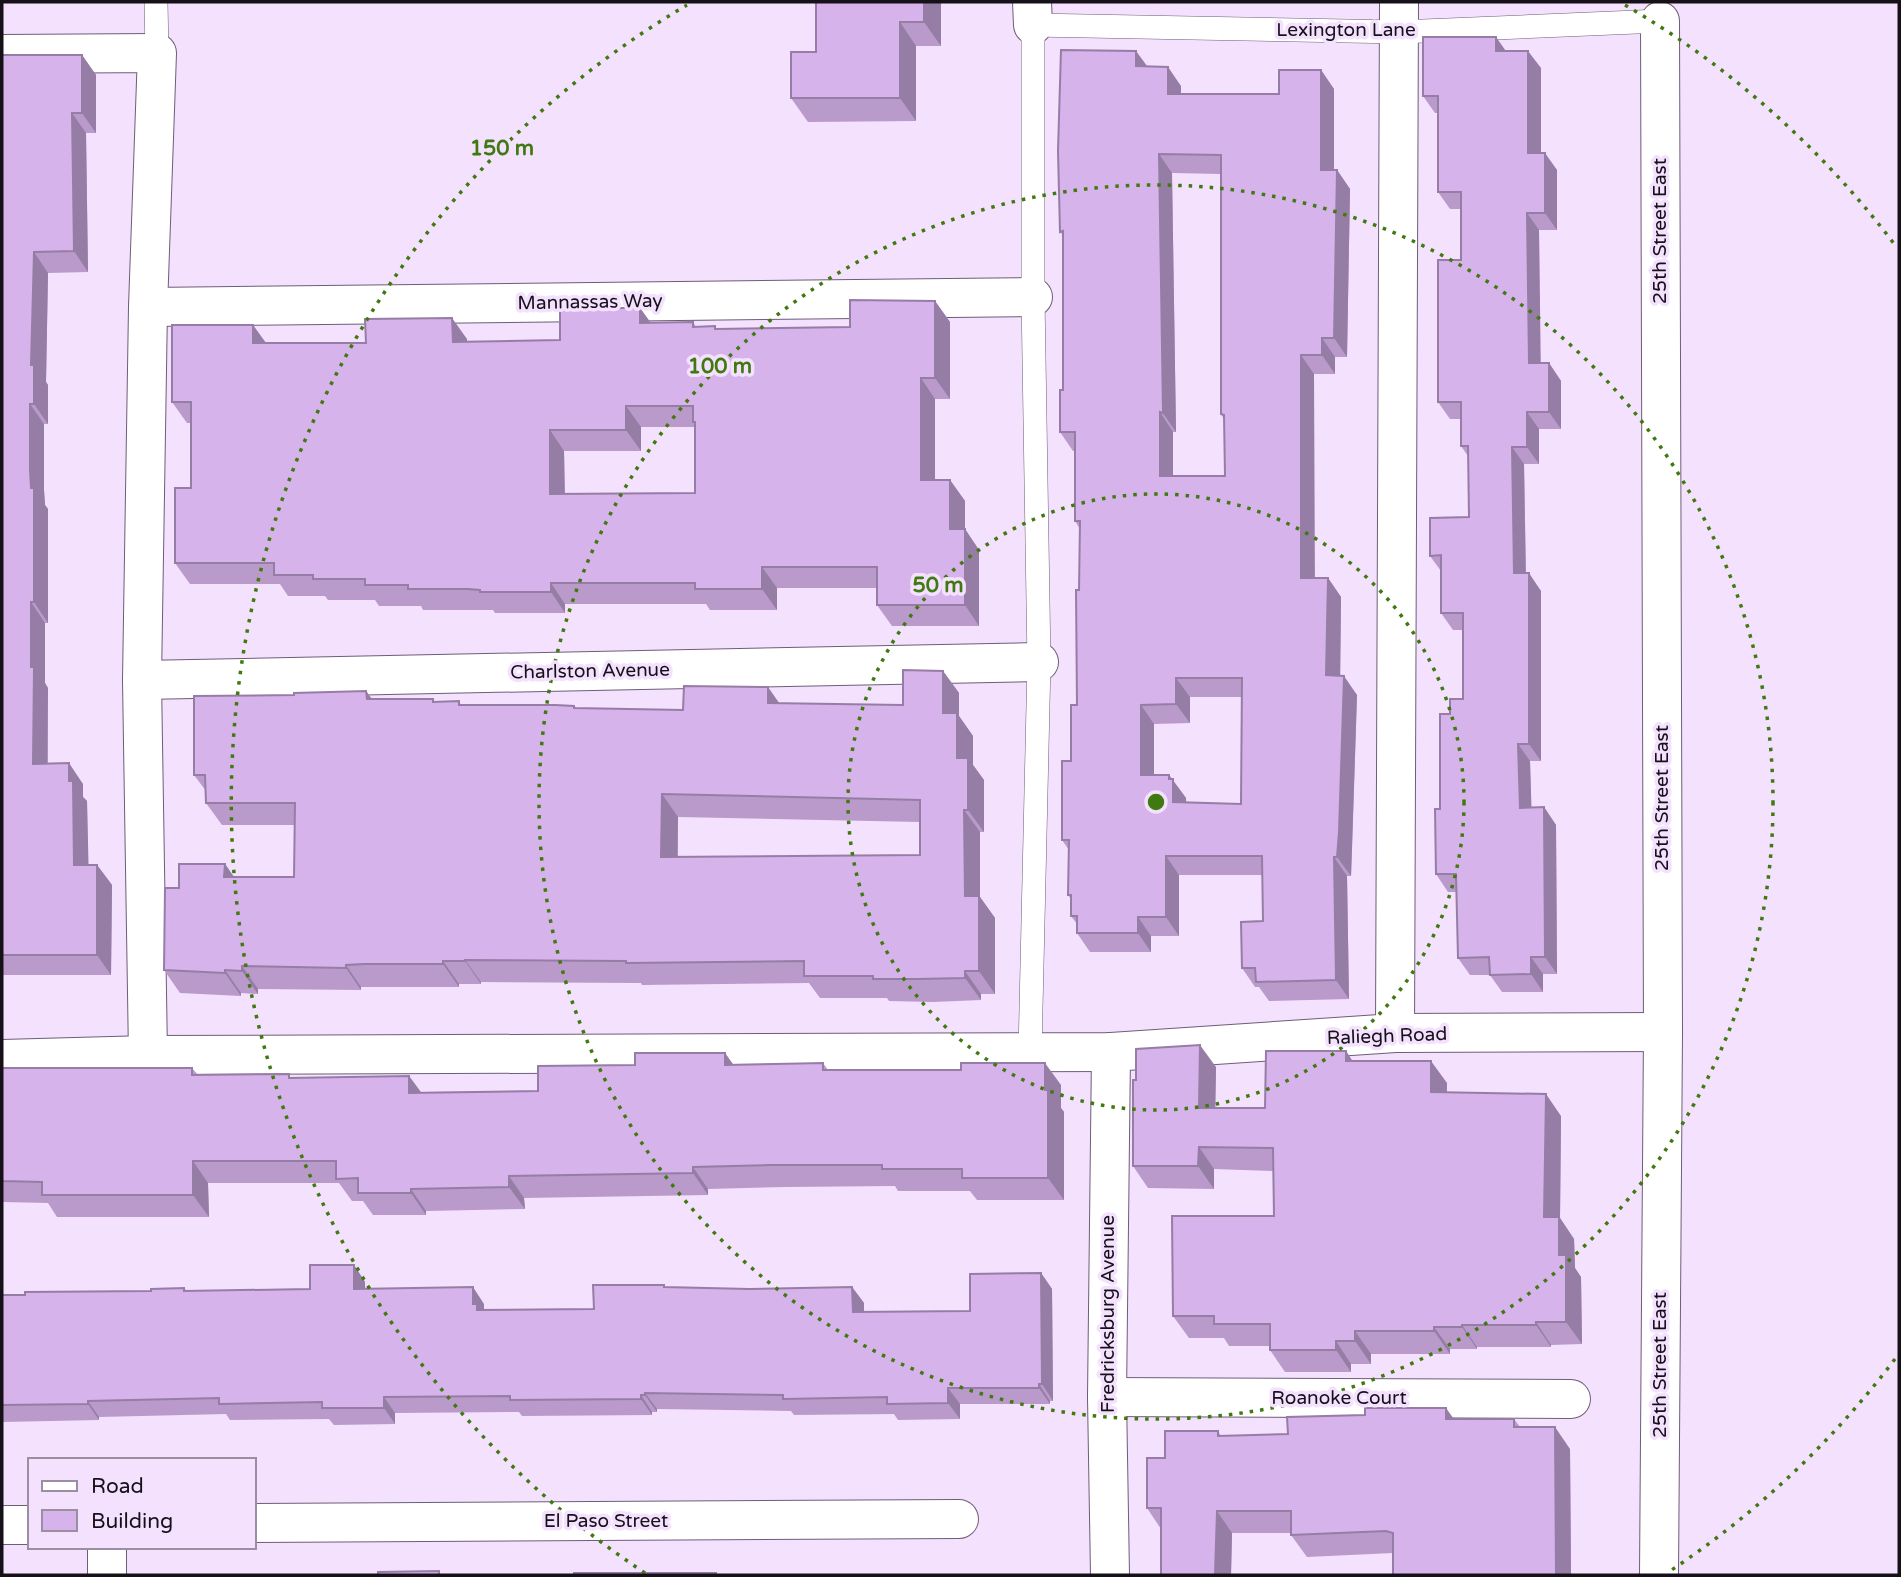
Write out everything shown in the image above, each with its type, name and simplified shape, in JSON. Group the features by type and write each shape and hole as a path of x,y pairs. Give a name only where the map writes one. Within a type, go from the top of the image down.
{"street":[{"name":"25th Street East","path":"1658,1575 1662,1032 1660,12"},
{"path":"1395,1033 1399,17"},
{"path":"2,54 157,53 148,307 142,680 148,1055"},
{"name":"Mannassas Way","path":"148,307 1032,297"},
{"name":"Charlston Avenue","path":"142,680 1039,663"},
{"name":"Raliegh Road","path":"2,1059 148,1055 1111,1052 1395,1033 1662,1032"},
{"name":"Fredricksburg Avenue","path":"1110,1575 1107,1397 1111,1052"},
{"name":"Roanoke Court","path":"1107,1397 1571,1399"},
{"name":"El Paso Street","path":"256,1523 959,1519"},
{"path":"2,1525 28,1525"},
{"path":"107,1549 107,1575"}],"lane":[{"path":"156,2 157,53"},
{"name":"Lexington Lane","path":"1032,14 1399,17 1660,12"},
{"path":"1030,1052 1039,663 1032,297 1032,14"}],"building":[{"path":"816,2 924,2 924,22 900,22 900,98 791,98 791,52 816,52"},
{"path":"1423,37 1496,37 1496,51 1528,51 1528,153 1545,153 1545,213 1527,213 1529,363 1549,363 1549,412 1527,412 1527,447 1512,447 1514,573 1529,573 1529,744 1518,744 1520,808 1544,807 1545,957 1531,957 1531,974 1490,975 1489,957 1458,958 1456,874 1436,874 1435,809 1440,809 1440,714 1450,714 1450,699 1463,699 1463,613 1441,613 1441,555 1430,556 1430,518 1469,517 1468,446 1461,446 1461,402 1438,402 1438,260 1461,260 1461,192 1438,192 1438,96 1423,96"},
{"path":"1061,50 1136,51 1136,66 1168,67 1168,94 1279,94 1279,70 1321,70 1321,170 1337,170 1334,338 1322,338 1322,355 1301,355 1301,578 1328,578 1326,675 1344,676 1339,832 1337,857 1334,857 1336,980 1256,982 1255,968 1242,968 1241,922 1263,921 1262,856 1166,856 1166,917 1138,917 1138,933 1077,933 1077,916 1071,916 1071,895 1068,895 1069,840 1062,840 1062,761 1071,761 1071,705 1077,705 1076,590 1079,590 1080,521 1075,521 1075,432 1060,432 1060,390 1063,390 1063,231 1060,232 1058,151","holes":["1159,154 1221,155 1221,414 1224,415 1225,476 1160,476 1160,412 1163,413","1176,678 1242,678 1241,804 1173,802 1173,779 1169,779 1169,775 1141,775 1141,705 1176,704"]},
{"path":"2,55 82,55 82,113 72,113 74,251 34,252 31,365 34,365 34,404 30,404 30,470 31,488 34,488 31,667 34,667 33,764 69,763 69,781 73,781 74,865 97,865 97,955 2,955"},
{"path":"850,300 935,301 935,378 921,378 921,480 950,480 950,529 965,529 965,605 877,605 877,567 762,567 762,589 695,589 695,583 551,583 551,592 480,592 468,589 408,589 408,585 365,585 365,579 313,579 313,575 274,575 274,563 175,563 175,488 191,488 191,402 172,402 172,325 253,325 253,343 366,343 365,319 452,318 453,342 560,340 560,308 640,308 640,323 693,322 693,327 715,326 715,329 850,327","holes":["626,406 693,406 695,493 550,494 550,430 626,430"]},
{"path":"903,670 943,671 943,713 957,713 957,758 968,758 968,810 964,810 965,896 979,896 979,971 965,971 965,978 873,979 873,976 804,976 804,961 626,963 465,960 443,961 443,964 346,965 346,968 242,966 242,971 225,970 225,973 164,970 165,888 179,888 179,864 225,864 224,877 294,877 295,803 206,803 205,775 194,775 194,696 366,691 367,699 433,699 433,702 459,701 459,705 555,705 574,708 683,710 684,686 768,687 768,703 903,705","holes":["662,794 920,800 920,855 661,857"]},
{"path":"1200,1045 1199,1108 1265,1108 1266,1051 1346,1051 1346,1061 1431,1061 1431,1092 1546,1094 1544,1217 1559,1217 1559,1255 1566,1255 1566,1322 1536,1322 1536,1325 1462,1325 1434,1327 1434,1331 1355,1331 1355,1341 1336,1341 1336,1350 1270,1350 1270,1324 1214,1324 1214,1316 1173,1316 1172,1216 1274,1216 1273,1148 1199,1147 1198,1166 1133,1166 1133,1080 1136,1080 1136,1049"},
{"path":"635,1053 725,1053 725,1065 823,1063 823,1070 961,1070 961,1063 1045,1063 1045,1090 1048,1090 1048,1178 962,1178 962,1169 882,1169 882,1165 771,1165 693,1167 693,1173 509,1176 509,1187 411,1189 411,1193 358,1193 358,1178 336,1179 336,1161 193,1161 193,1195 42,1195 42,1182 2,1181 2,1068 192,1068 192,1075 289,1074 289,1078 409,1076 409,1093 538,1091 538,1066 635,1065"},
{"path":"310,1265 354,1265 354,1289 473,1287 473,1304 477,1304 477,1310 594,1309 593,1285 664,1285 749,1289 852,1287 853,1312 970,1311 970,1274 1041,1273 1042,1384 1039,1384 1039,1388 948,1388 948,1403 887,1404 887,1397 783,1399 783,1395 645,1393 641,1395 641,1399 384,1397 384,1408 322,1408 322,1402 219,1404 219,1398 2,1405 2,1295 25,1295 25,1292 151,1291 184,1288 184,1291 310,1289"},
{"path":"1365,1408 1446,1408 1446,1419 1514,1419 1514,1427 1555,1427 1556,1575 1393,1575 1393,1533 1386,1531 1291,1535 1291,1511 1217,1511 1215,1575 1161,1575 1161,1508 1147,1508 1147,1458 1165,1458 1165,1431 1218,1431 1218,1436 1288,1434 1287,1417 1365,1415"},
{"path":"439,1571 439,1575 378,1575 378,1572"},
{"path":"716,1573 716,1575 574,1575"}]}
